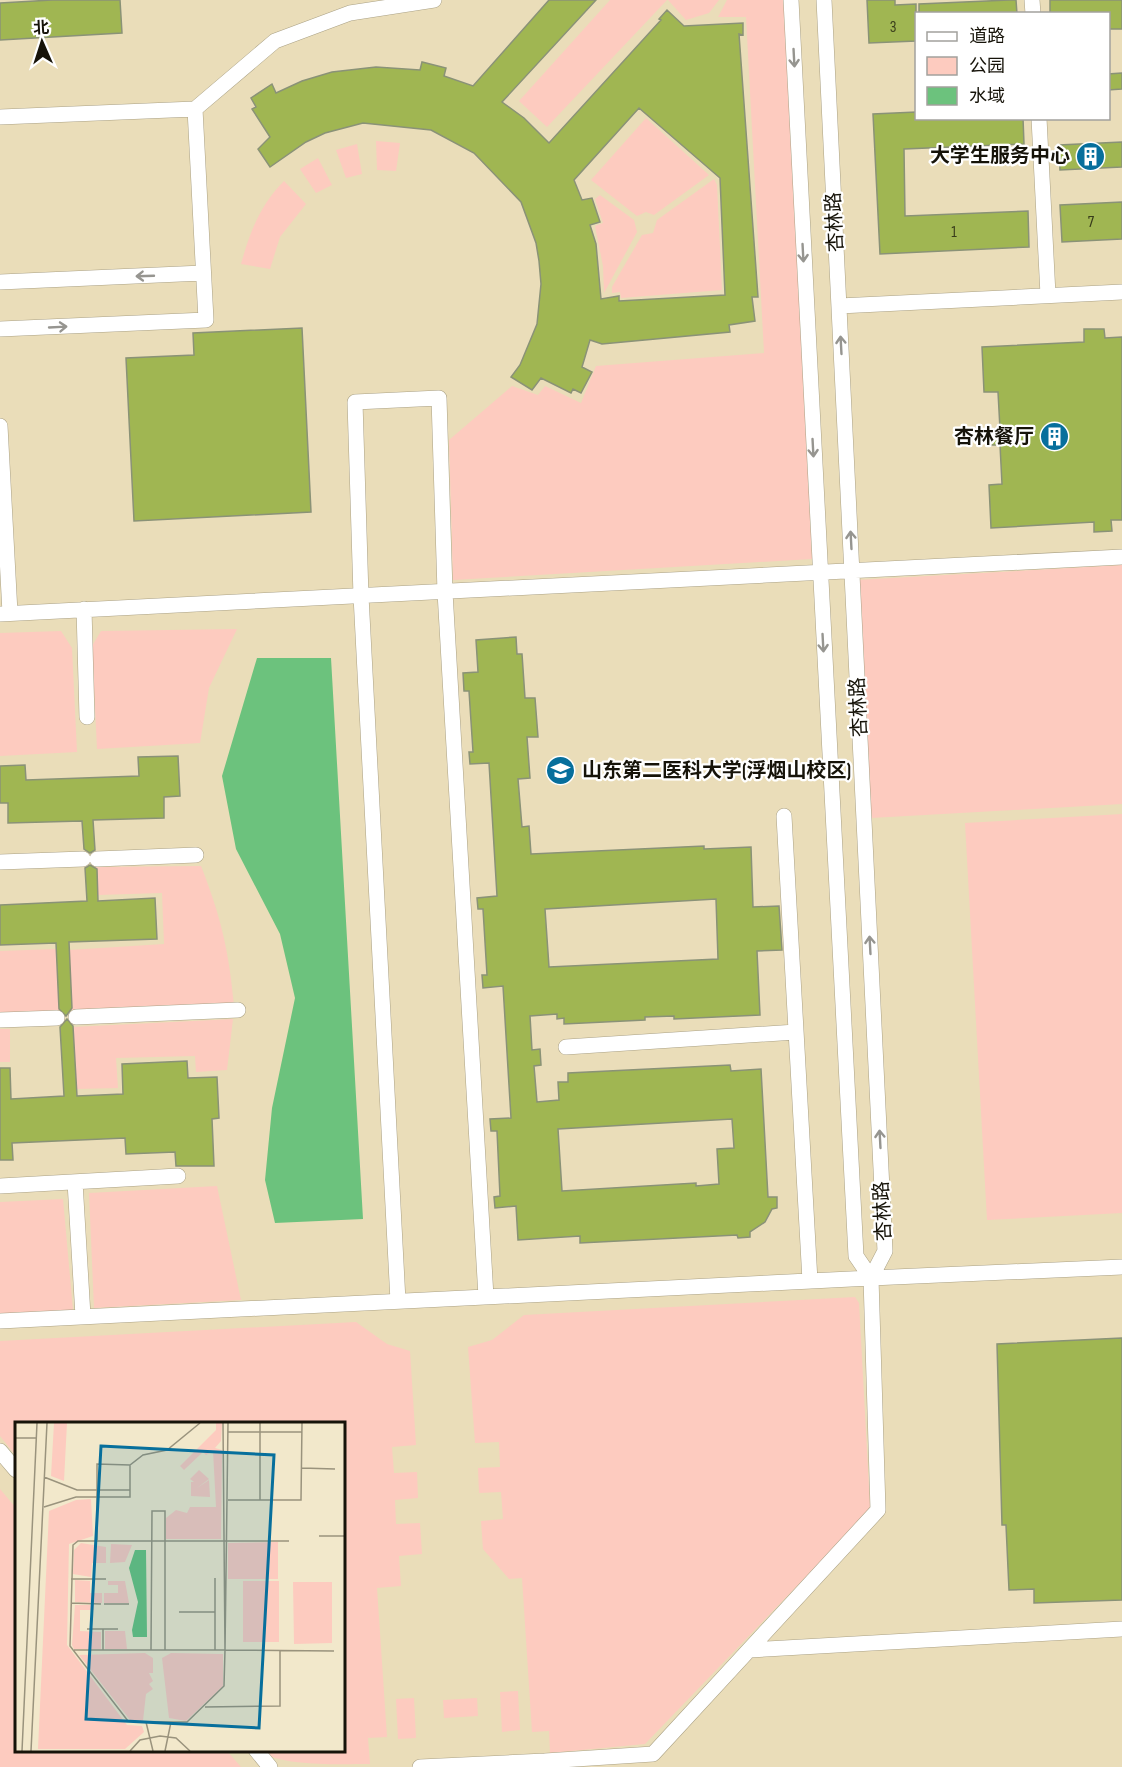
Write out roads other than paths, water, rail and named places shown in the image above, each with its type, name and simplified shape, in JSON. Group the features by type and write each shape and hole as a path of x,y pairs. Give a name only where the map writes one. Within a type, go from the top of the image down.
{"lane":[{"path":"0,117 195,109 275,41 350,13 434,0"},
{"name":"杏林路","path":"791,0 856,1256 871,1278 885,1251 824,0"},
{"path":"0,329 206,320 195,109"},
{"path":"1039,120 1048,295"},
{"path":"0,282 203,273"},
{"path":"839,306 1122,292"},
{"path":"398,1301 362,596 355,402 439,398 445,592 486,1296"},
{"path":"0,426 5,613 1122,557"},
{"path":"84,609 87,717"},
{"path":"784,816 810,1281"},
{"path":"0,862 196,855"},
{"path":"76,1017 238,1010"},
{"path":"0,1020 57,1018"},
{"path":"566,1047 796,1032"},
{"path":"0,1186 177,1176"},
{"path":"75,1182 83,1316"},
{"path":"0,1321 1122,1267"},
{"path":"420,1767 545,1764 653,1754 749,1650 878,1510 871,1278"},
{"path":"0,1451 15,1469"},
{"path":"749,1650 1122,1629"},
{"path":"258,1752 270,1767"}],"water":[{"path":"257,658 331,658 363,1219 275,1223 265,1180 272,1108 295,998 280,934 236,849 222,776"}],"place":[{"name":"大学生服务中心","path":"1091,156"},
{"name":"杏林餐厅","path":"1055,437"},
{"name":"山东第二医科大学(浮烟山校区)","path":"561,771"}]}
